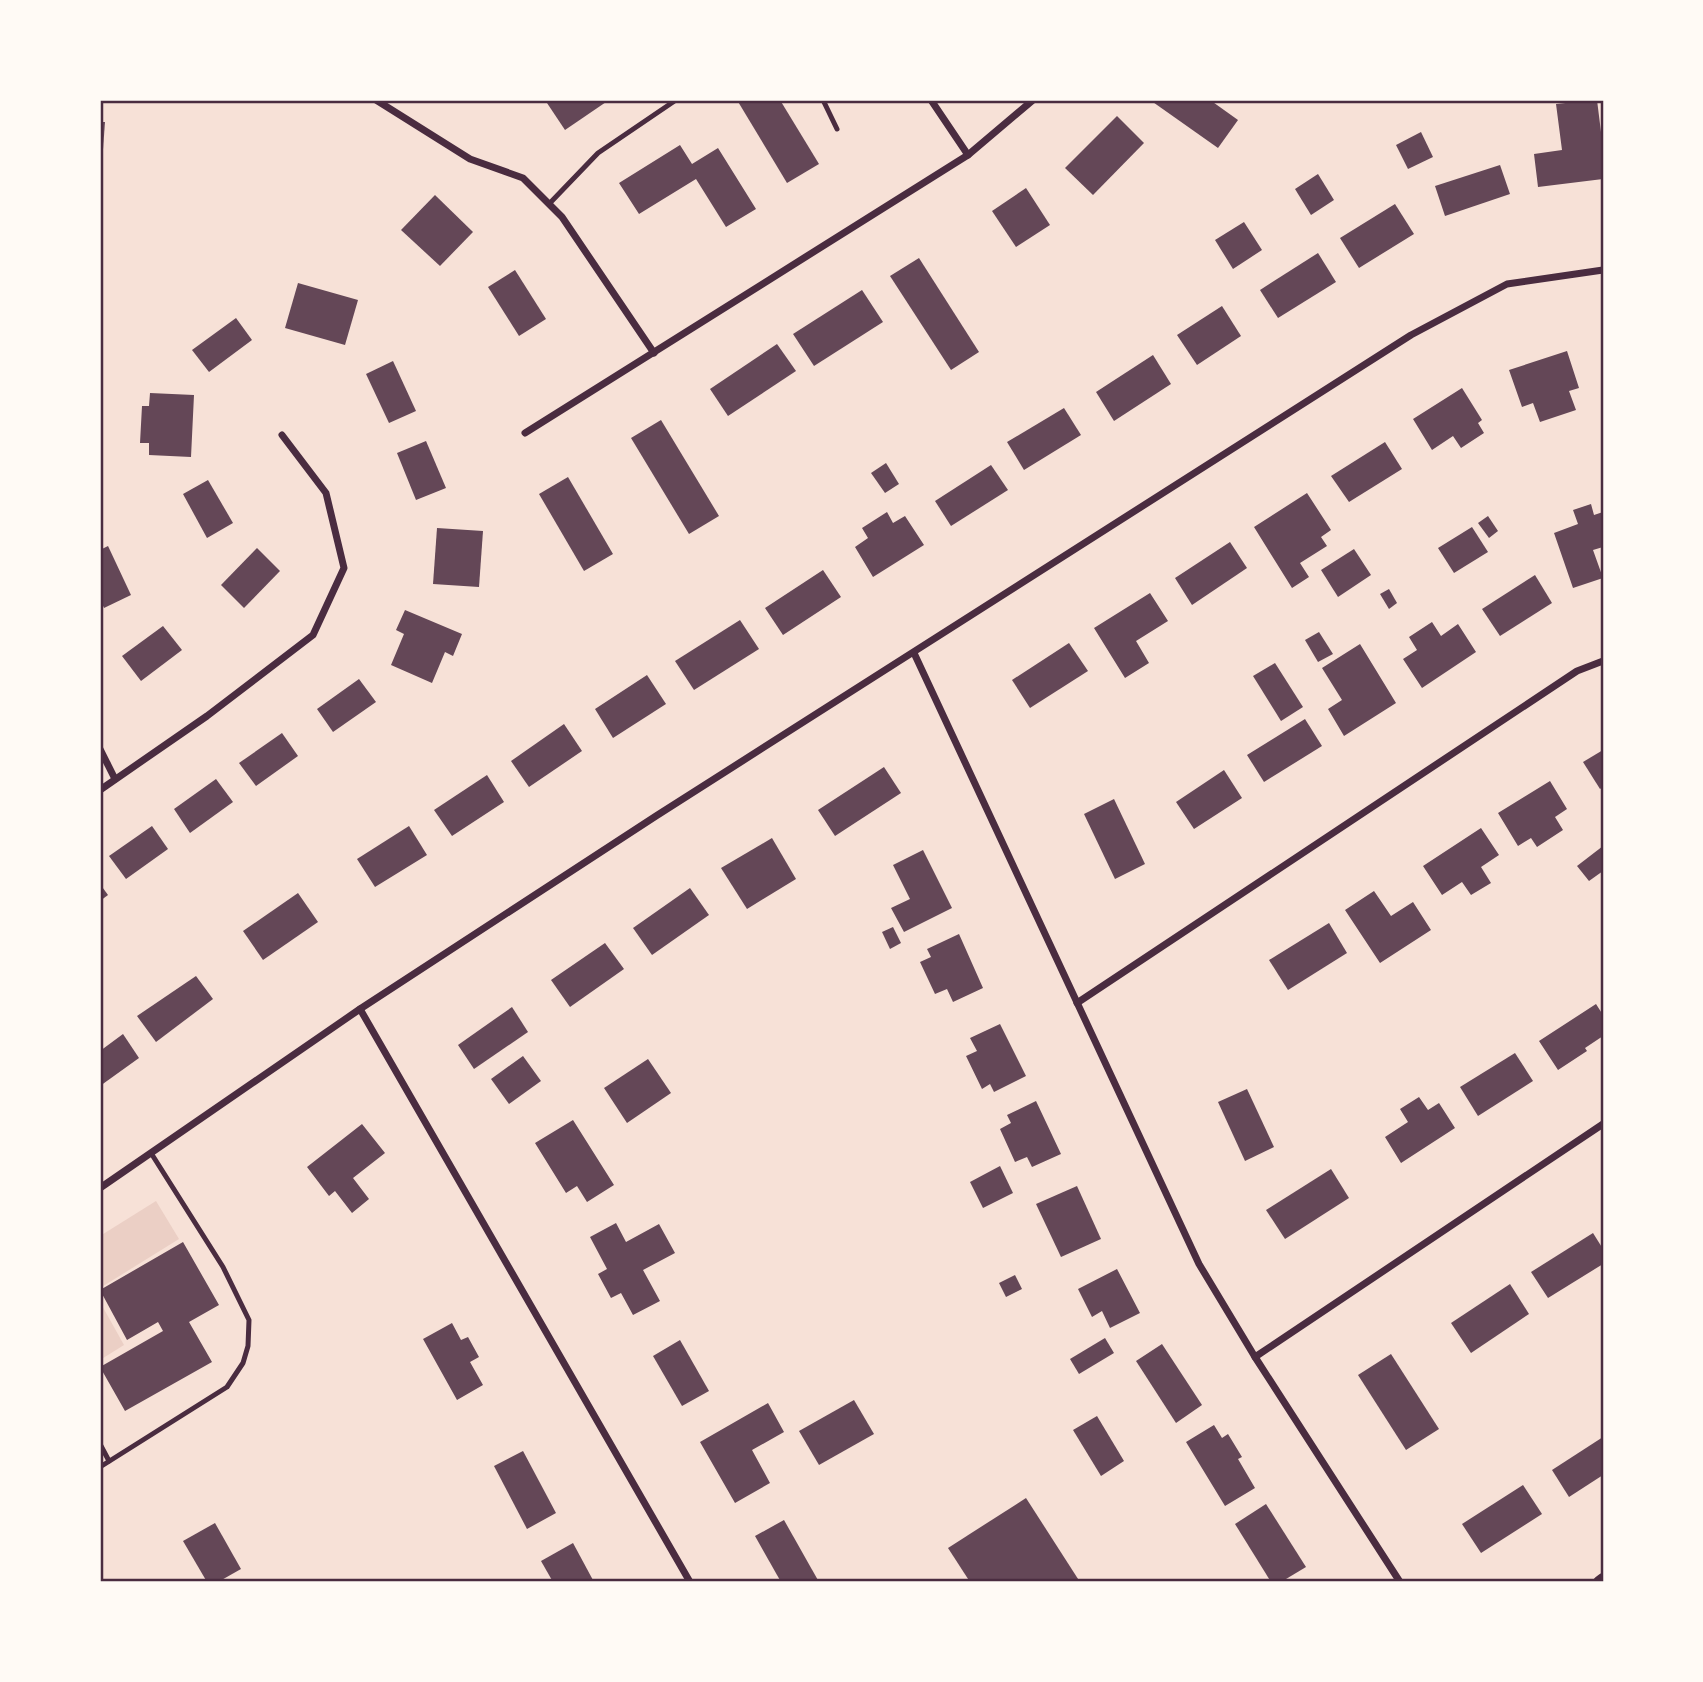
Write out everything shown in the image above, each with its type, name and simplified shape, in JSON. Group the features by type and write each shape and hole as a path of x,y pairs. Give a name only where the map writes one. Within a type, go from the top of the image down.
{"street":[{"path":"376,100 470,159 523,178 562,217 654,353"},
{"path":"931,100 968,155"},
{"path":"524,433 968,155 1032,100"},
{"path":"100,1188 360,1009 656,816 1411,335 1507,284 1603,270"},
{"path":"100,790 207,716 313,635 344,568 326,493 282,435"},
{"path":"914,653 1199,1264 1255,1357 1400,1582"},
{"path":"1077,1003 1577,671 1603,661"},
{"path":"100,748 115,779"},
{"path":"360,1009 690,1582"},
{"path":"1255,1357 1603,1124"}],"lane":[{"path":"549,204 598,152 676,100"},
{"path":"822,100 837,129"},
{"path":"100,1467 227,1387 243,1363 248,1346 249,1320 223,1267 151,1153"},
{"path":"100,1444 109,1461"}],"shaded area":[{"path":"156,1201 179,1239 100,1288 100,1236"},
{"path":"100,1302 124,1345 100,1360"}],"building":[{"path":"545,100 609,100 565,130"},
{"path":"737,100 780,100 819,164 787,183"},
{"path":"1150,100 1210,100 1238,120 1218,148"},
{"path":"1597,100 1603,148 1603,179 1538,187 1534,154 1562,150 1556,104"},
{"path":"1117,116 1144,143 1093,195 1065,168"},
{"path":"100,122 105,122 102,163 100,163"},
{"path":"1421,132 1433,157 1408,169 1396,145"},
{"path":"680,145 692,164 718,148 756,209 726,227 696,179 639,214 619,183"},
{"path":"1500,165 1510,194 1445,216 1435,186"},
{"path":"1318,174 1334,200 1311,215 1295,189"},
{"path":"1026,188 1050,225 1016,247 992,211"},
{"path":"435,195 473,232 440,266 401,230"},
{"path":"1395,204 1414,234 1359,268 1340,238"},
{"path":"1244,222 1262,250 1233,269 1215,240"},
{"path":"1318,253 1336,282 1278,318 1260,290"},
{"path":"919,258 979,352 951,370 890,276"},
{"path":"515,270 546,319 519,336 488,287"},
{"path":"298,283 358,300 345,345 285,328"},
{"path":"862,290 883,322 814,366 793,334"},
{"path":"1222,306 1241,336 1197,365 1177,335"},
{"path":"236,318 252,340 209,372 192,350"},
{"path":"777,344 796,371 728,416 710,389"},
{"path":"1567,351 1579,388 1569,391 1576,410 1540,422 1533,403 1522,407 1509,370"},
{"path":"1153,355 1171,384 1114,421 1096,392"},
{"path":"393,361 416,411 389,423 366,374"},
{"path":"1462,388 1482,420 1478,423 1484,433 1461,448 1453,436 1432,450 1413,419"},
{"path":"150,393 194,395 191,457 149,455 149,443 140,443 142,406 149,406"},
{"path":"1064,408 1081,435 1024,470 1007,442"},
{"path":"661,420 719,516 689,534 631,438"},
{"path":"426,441 446,488 416,500 397,453"},
{"path":"1385,442 1402,469 1349,502 1331,476"},
{"path":"886,463 899,484 885,493 871,473"},
{"path":"991,465 1008,490 951,526 935,501"},
{"path":"568,477 613,554 584,571 539,494"},
{"path":"208,480 233,523 207,538 183,494"},
{"path":"1307,493 1331,530 1321,537 1327,546 1300,563 1309,577 1292,588 1254,527"},
{"path":"1591,504 1594,515 1603,512 1603,547 1593,550 1603,578 1573,588 1554,533 1578,524 1573,510"},
{"path":"887,512 893,523 905,516 924,545 873,577 855,547 868,538 862,528"},
{"path":"1488,516 1498,531 1489,538 1478,523"},
{"path":"1472,527 1488,552 1454,573 1438,548"},
{"path":"437,528 483,531 479,587 433,584"},
{"path":"1230,542 1247,568 1192,605 1175,578"},
{"path":"108,546 131,595 104,608 100,599 100,550"},
{"path":"257,548 280,571 244,608 221,585"},
{"path":"1354,549 1371,575 1338,597 1321,570"},
{"path":"823,570 841,597 783,635 765,608"},
{"path":"1535,575 1552,603 1500,636 1482,609"},
{"path":"1389,589 1397,603 1389,609 1380,594"},
{"path":"1150,593 1168,621 1136,641 1149,663 1125,678 1094,628"},
{"path":"405,610 462,634 453,656 445,652 432,683 391,665 404,634 396,630"},
{"path":"740,620 759,649 694,690 675,661"},
{"path":"1432,622 1441,636 1458,624 1476,652 1422,688 1403,659 1417,650 1409,637"},
{"path":"163,626 182,650 141,681 122,656"},
{"path":"1319,632 1333,654 1318,662 1305,640"},
{"path":"1069,643 1088,671 1030,708 1012,680"},
{"path":"1360,644 1396,703 1344,736 1328,709 1342,700 1322,668"},
{"path":"1275,663 1303,707 1281,721 1253,676"},
{"path":"647,675 666,704 613,738 595,709"},
{"path":"359,679 376,702 333,732 317,709"},
{"path":"1305,719 1322,746 1264,782 1247,755"},
{"path":"564,724 582,751 529,787 511,761"},
{"path":"282,733 298,756 256,786 239,763"},
{"path":"1603,750 1603,787 1600,789 1583,762"},
{"path":"884,767 901,793 835,836 818,810"},
{"path":"1224,770 1242,798 1194,829 1176,802"},
{"path":"487,775 504,802 452,836 434,810"},
{"path":"216,779 233,802 190,833 174,809"},
{"path":"1550,781 1567,809 1555,817 1563,830 1537,847 1531,838 1518,846 1498,813"},
{"path":"1114,799 1145,864 1115,879 1084,814"},
{"path":"152,826 168,849 126,879 109,856"},
{"path":"409,826 427,855 375,887 357,859"},
{"path":"1481,828 1499,855 1481,867 1491,883 1471,895 1462,882 1442,895 1423,866"},
{"path":"772,838 796,879 747,909 721,868"},
{"path":"1603,846 1603,871 1589,881 1577,866"},
{"path":"923,850 952,908 904,932 891,908 910,899 893,865"},
{"path":"100,884 108,895 100,901"},
{"path":"690,888 709,915 652,955 633,928"},
{"path":"1374,891 1391,916 1413,902 1431,930 1380,963 1345,910"},
{"path":"298,893 318,922 263,960 243,931"},
{"path":"1329,923 1347,953 1288,990 1269,960"},
{"path":"893,927 901,943 890,949 882,932"},
{"path":"959,934 983,988 953,1002 947,989 935,994 920,962 931,957 927,949"},
{"path":"605,943 624,969 570,1007 551,980"},
{"path":"196,976 213,999 156,1042 137,1016"},
{"path":"1596,1004 1603,1015 1603,1036 1585,1048 1587,1051 1558,1070 1539,1041"},
{"path":"512,1007 528,1032 474,1069 458,1045"},
{"path":"1000,1024 1026,1076 994,1092 990,1084 982,1089 966,1056 977,1051 970,1038"},
{"path":"123,1034 139,1058 100,1086 100,1051"},
{"path":"1515,1053 1533,1081 1478,1116 1460,1087"},
{"path":"523,1056 541,1081 509,1104 491,1079"},
{"path":"648,1059 671,1093 627,1123 604,1088"},
{"path":"1247,1089 1274,1147 1245,1161 1218,1102"},
{"path":"1419,1097 1428,1110 1439,1103 1455,1128 1401,1163 1385,1137 1408,1122 1400,1109"},
{"path":"1036,1101 1061,1154 1032,1167 1027,1157 1015,1162 1000,1129 1011,1123 1007,1115"},
{"path":"573,1120 614,1185 587,1202 577,1186 566,1193 535,1143"},
{"path":"362,1124 385,1153 353,1178 369,1199 352,1213 335,1191 329,1196 307,1167"},
{"path":"1000,1166 1013,1193 983,1208 970,1182"},
{"path":"1331,1169 1349,1198 1285,1239 1266,1210"},
{"path":"1077,1186 1101,1239 1061,1257 1036,1204"},
{"path":"616,1223 626,1242 659,1224 675,1253 643,1270 660,1301 633,1315 621,1293 611,1298 598,1274 607,1269 590,1237"},
{"path":"1593,1233 1603,1249 1603,1264 1548,1298 1531,1272"},
{"path":"183,1242 219,1305 189,1322 212,1362 125,1411 100,1367 163,1331 158,1322 127,1340 100,1290"},
{"path":"1117,1269 1140,1313 1110,1328 1102,1311 1092,1317 1078,1289"},
{"path":"1015,1275 1022,1289 1006,1297 999,1283"},
{"path":"1510,1284 1529,1314 1471,1353 1451,1323"},
{"path":"452,1323 461,1340 468,1337 479,1357 470,1362 483,1385 457,1400 423,1339"},
{"path":"1105,1338 1114,1353 1079,1374 1070,1359"},
{"path":"680,1340 709,1391 682,1406 653,1356"},
{"path":"1162,1344 1202,1405 1176,1423 1136,1361"},
{"path":"1391,1354 1439,1429 1406,1450 1358,1375"},
{"path":"854,1400 874,1434 819,1465 799,1431"},
{"path":"768,1403 784,1432 752,1450 770,1483 735,1503 700,1442"},
{"path":"1097,1416 1124,1461 1101,1476 1073,1430"},
{"path":"1214,1425 1222,1438 1228,1434 1242,1457 1238,1459 1255,1488 1225,1506 1186,1442"},
{"path":"1603,1437 1603,1475 1569,1497 1552,1470"},
{"path":"523,1451 556,1513 527,1529 494,1466"},
{"path":"1523,1485 1542,1514 1481,1553 1462,1524"},
{"path":"1026,1498 1080,1582 970,1582 948,1548"},
{"path":"1266,1504 1306,1567 1281,1582 1271,1582 1235,1524"},
{"path":"784,1520 819,1582 781,1582 755,1536"},
{"path":"215,1523 241,1569 218,1582 207,1582 183,1541"},
{"path":"573,1543 594,1582 553,1582 541,1561"}]}
